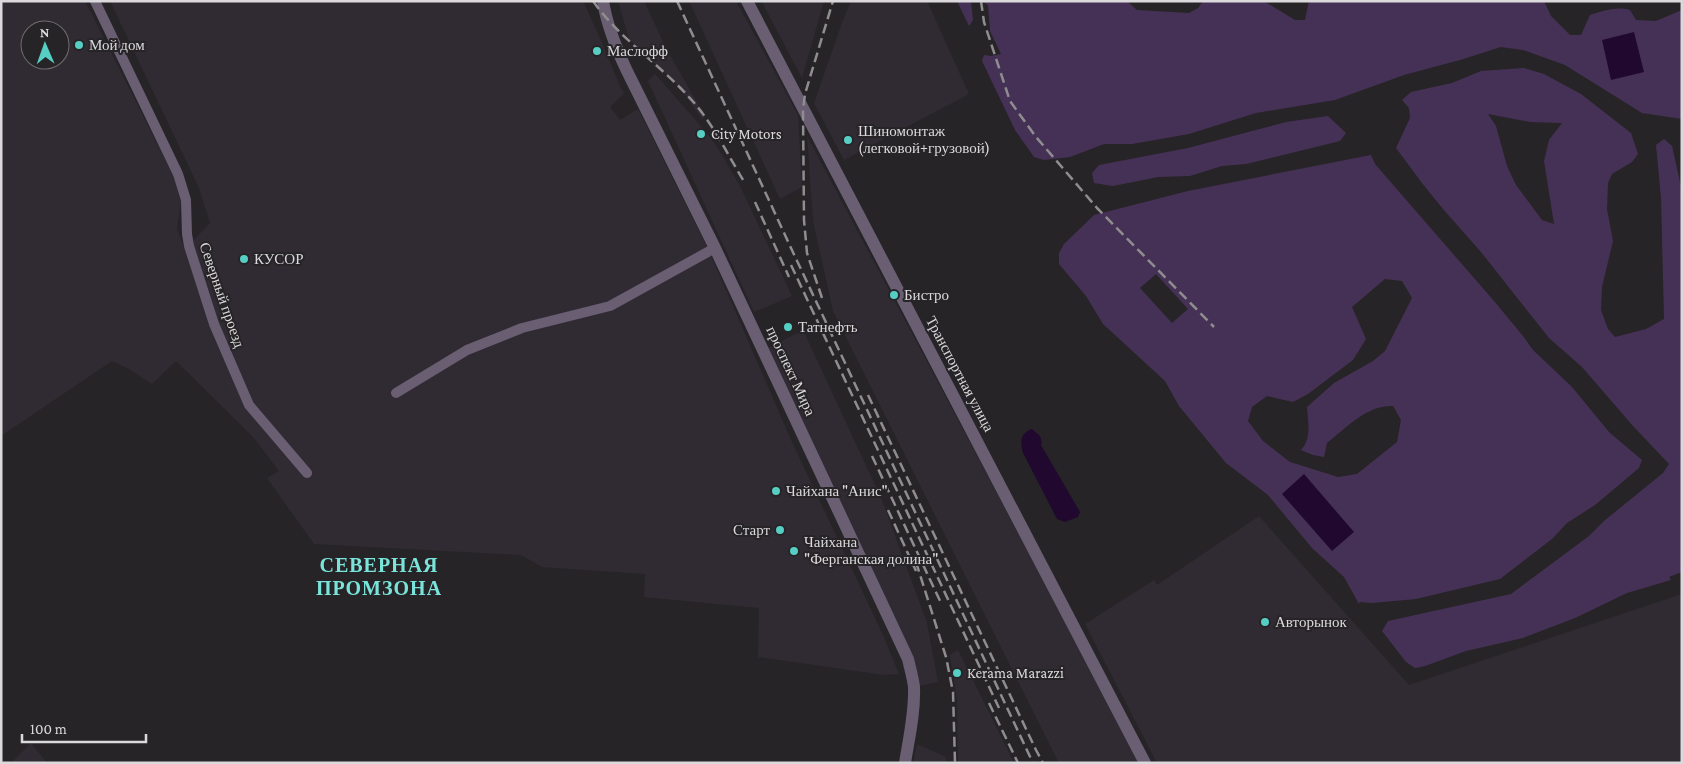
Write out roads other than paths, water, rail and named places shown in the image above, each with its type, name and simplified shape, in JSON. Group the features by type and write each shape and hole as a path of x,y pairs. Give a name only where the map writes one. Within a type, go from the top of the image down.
{"street":[{"name":"Северный проезд","path":"95,1 178,174 186,200 189,246 214,324 249,406 307,473"},
{"name":"проспект Мира","path":"603,1 606,19 614,43 715,248 908,659 914,685 905,763"},
{"name":"Транспортная улица","path":"747,1 1144,763"},
{"path":"755,15 756,1"},
{"path":"396,393 467,350 522,328 610,306 715,248"}],"railway":[{"path":"593,1 615,27 697,106 712,127 745,183"},
{"path":"677,1 1033,763"},
{"path":"822,298 807,253 804,220 803,110 805,94 833,1"},
{"path":"981,1 984,22 1010,101 1036,137 1097,208 1214,327"},
{"path":"755,202 789,277"},
{"path":"791,265 999,708"},
{"path":"868,395 1043,763"},
{"path":"872,456 941,603"},
{"path":"888,510 916,571"},
{"path":"916,562 946,657 953,692 955,763"},
{"path":"989,703 1018,763"}],"place":[{"name":"Мой дом","path":"79,45"},
{"name":"Маслофф","path":"597,51"},
{"name":"City Motors","path":"701,134"},
{"name":"Шиномонтаж (легковой+грузовой)","path":"848,140"},
{"name":"КУСОР","path":"244,259"},
{"name":"Бистро","path":"894,295"},
{"name":"Татнефть","path":"788,327"},
{"name":"Чайхана \"Анис\"","path":"776,491"},
{"name":"Старт","path":"780,530"},
{"name":"Чайхана \"Ферганская долина\"","path":"794,551"},
{"name":"Авторынок","path":"1265,622"},
{"name":"Kerama Marazzi","path":"957,673"}],"district":[{"name":"СЕВЕРНАЯ ПРОМЗОНА","path":"379,576"}]}
